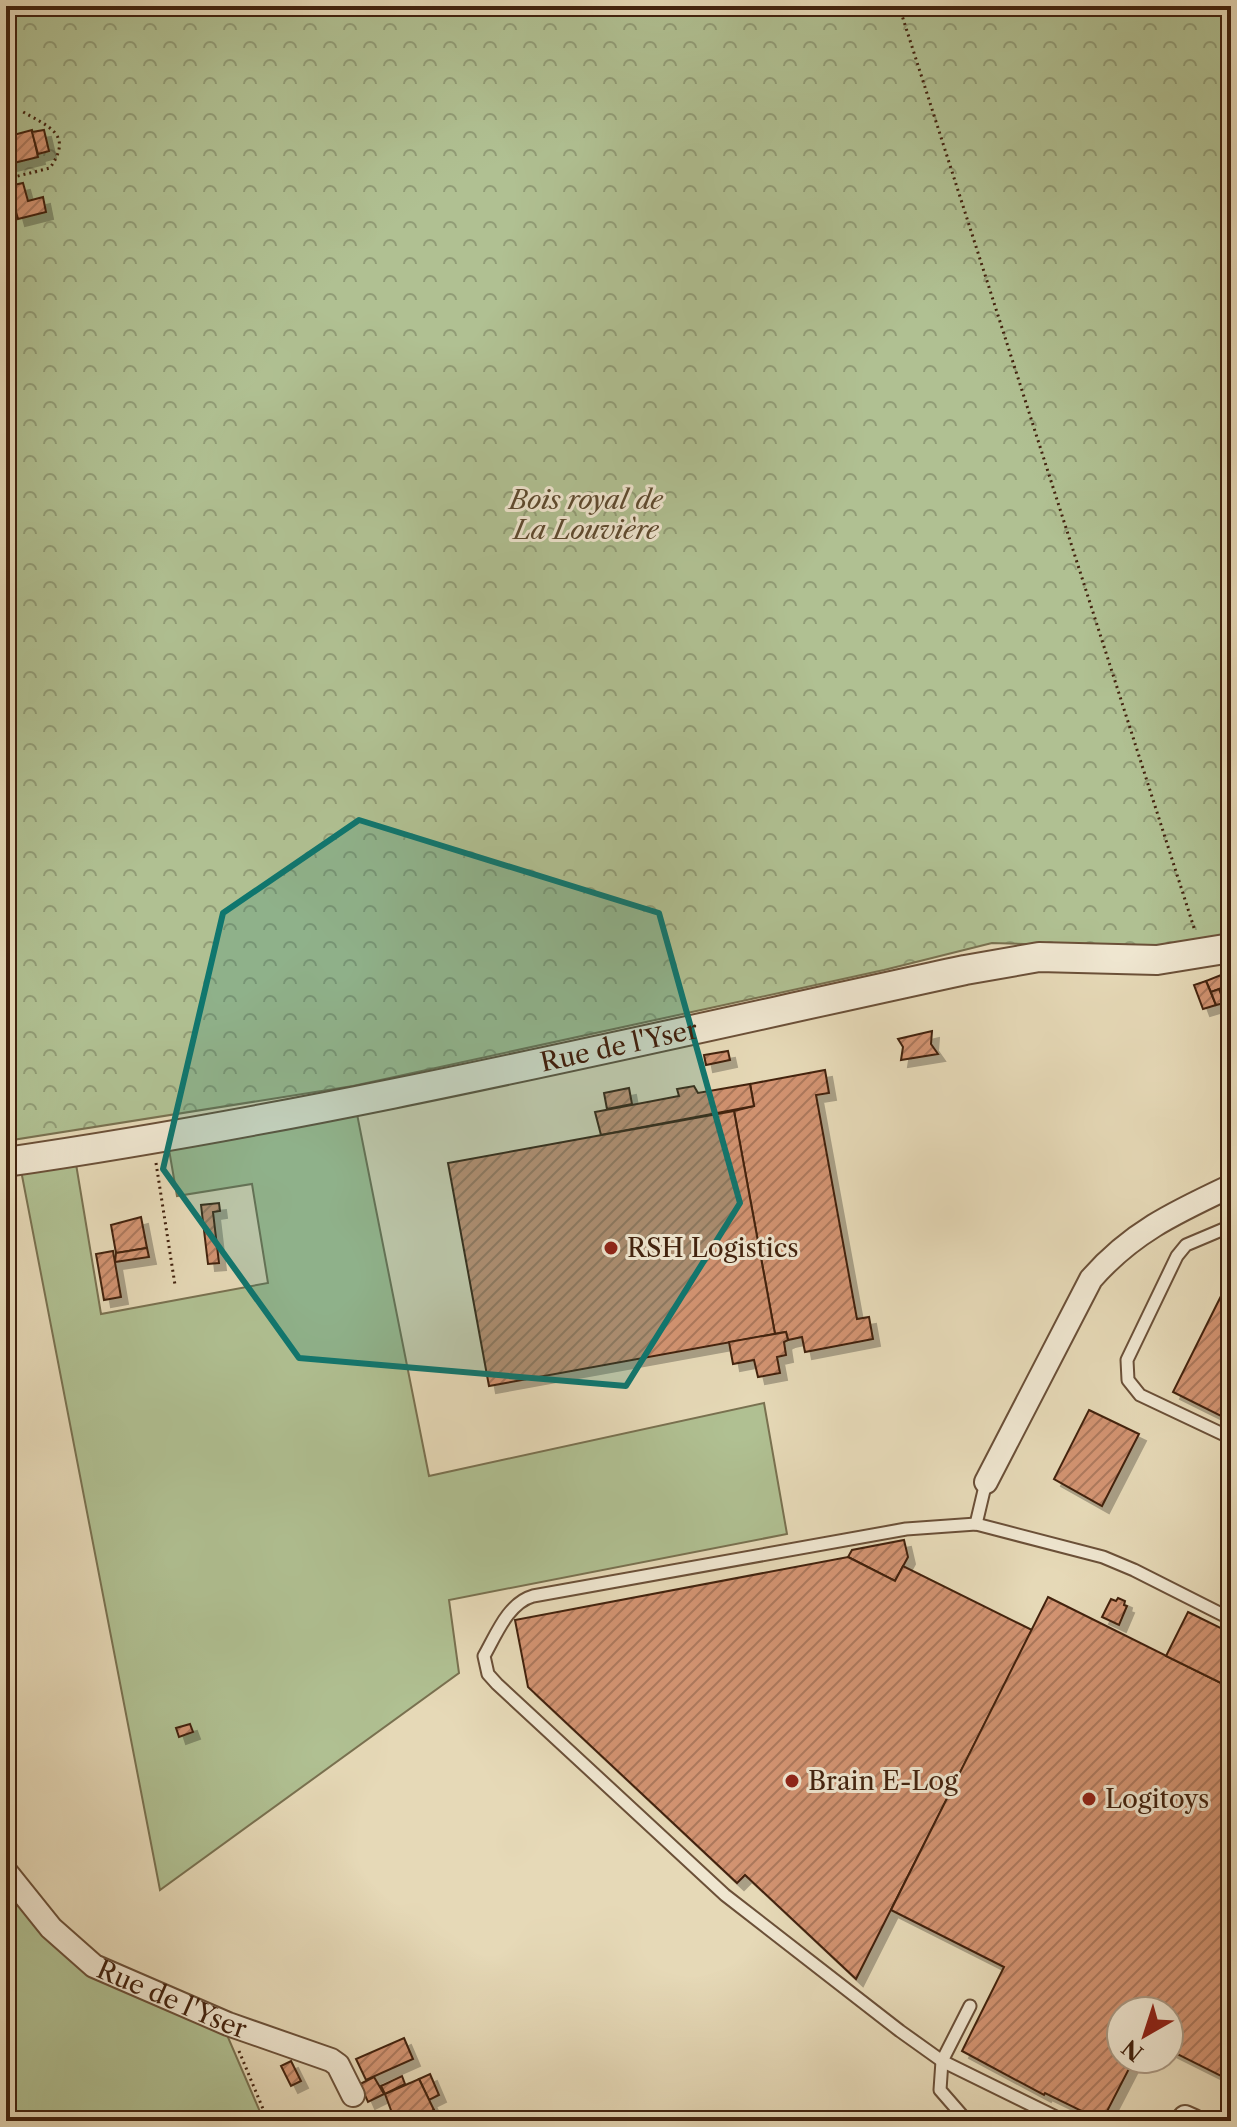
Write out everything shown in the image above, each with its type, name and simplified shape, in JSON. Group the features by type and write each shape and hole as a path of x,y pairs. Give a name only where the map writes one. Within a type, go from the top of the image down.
{"street":[{"name":"Rue de l'Yser","path":"6,1162 152,1140 350,1103 965,970 1039,957 1157,960 1231,948"},
{"path":"986,1482 1091,1279 1110,1257 1143,1231 1231,1186"},
{"name":"Rue de l'Yser","path":"6,1872 51,1928 94,1966 228,2024 331,2060 338,2065 353,2095"}],"lane":[{"path":"6,89 9,103"},
{"path":"1231,1226 1186,1245 1177,1256 1131,1350 1126,1370 1128,1380 1140,1395 1231,1438"},
{"path":"976,1524 986,1482"},
{"path":"1064,2121 942,2061 725,1895 497,1684 488,1674 484,1656 513,1608 533,1596 906,1529 976,1524 1103,1557 1231,1619"},
{"path":"967,2121 940,2090 942,2061 970,2006"},
{"path":"1159,2121 1189,2119"}],"path":[{"path":"899,6 1198,942"},
{"path":"6,179 50,168 59,155 61,141 56,133 9,103"},
{"path":"152,1140 175,1285"},
{"path":"228,2024 268,2121"}],"highlighted area":[{"path":"359,820 659,913 740,1203 626,1386 299,1358 163,1169 223,913"}],"green space":[{"name":"Bois royal de La Louvière","path":"6,6 1231,6 1231,935 1154,948 992,943 884,970 353,1086 6,1141"},
{"path":"356,1109 429,1476 764,1403 787,1534 449,1600 459,1673 160,1890 19,1160 74,1152 101,1314 268,1283 252,1184 177,1196 167,1138"},
{"path":"6,1884 46,1935 224,2028 264,2121 6,2121"}],"building":[{"path":"32,130 38,157 6,165 6,137"},
{"path":"44,130 49,151 38,154 32,132"},
{"path":"23,183 28,201 43,197 46,212 18,219 9,186"},
{"path":"1226,973 1231,984 1231,1000 1224,1003 1219,989 1211,992 1206,981"},
{"path":"1206,981 1216,1005 1203,1009 1194,985"},
{"path":"1219,989 1224,1003 1216,1005 1211,992"},
{"path":"932,1031 931,1044 938,1054 901,1060 903,1047 898,1039"},
{"path":"728,1051 730,1060 706,1065 704,1055"},
{"path":"825,1070 829,1093 816,1095 857,1319 869,1317 873,1339 805,1352 802,1337 788,1340 786,1332 775,1334 734,1111 754,1106 750,1084"},
{"path":"750,1084 754,1106 601,1135 595,1112 679,1096 677,1089 694,1086 698,1093"},
{"path":"629,1088 632,1104 607,1109 604,1093"},
{"name":"RSH Logistics","path":"734,1111 775,1334 489,1386 448,1163"},
{"path":"219,1203 220,1211 213,1212 219,1263 208,1264 201,1205"},
{"path":"141,1217 147,1248 116,1253 111,1225"},
{"path":"147,1248 149,1257 115,1262 116,1253"},
{"path":"113,1251 121,1297 104,1300 96,1254"},
{"path":"1231,1276 1231,1421 1173,1392"},
{"path":"786,1332 786,1355 777,1357 780,1373 758,1377 754,1360 733,1364 729,1342"},
{"path":"1089,1410 1139,1434 1102,1506 1054,1479"},
{"path":"904,1540 908,1557 895,1581 848,1557 852,1550"},
{"name":"Brain E-Log","path":"848,1557 895,1581 903,1566 1032,1630 856,1979 745,1875 737,1883 528,1687 515,1620"},
{"name":"Logitoys","path":"1048,1597 1231,1688 1231,2081 1185,2058 1185,1995 1105,1995 1105,2075 1126,2075 1102,2121 1044,2095 962,2051 1004,1967 891,1910"},
{"path":"1118,1598 1125,1601 1124,1605 1127,1606 1119,1625 1102,1617 1111,1599 1116,1601"},
{"path":"1188,1612 1231,1633 1231,1688 1166,1656"},
{"path":"190,1724 193,1732 179,1737 176,1728"},
{"path":"404,2038 413,2059 366,2080 356,2059"},
{"path":"291,2061 301,2081 291,2086 281,2066"},
{"path":"430,2074 439,2095 429,2100 419,2079"},
{"path":"402,2076 405,2084 385,2094 381,2086"},
{"path":"374,2077 384,2094 368,2102 360,2084"},
{"path":"419,2079 434,2110 411,2121 395,2121 385,2094"},
{"path":"434,2110 439,2121 411,2121"}],"place":[{"name":"RSH Logistics","path":"611,1248"},
{"name":"Brain E-Log","path":"792,1781"},
{"name":"Logitoys","path":"1089,1799"}]}
